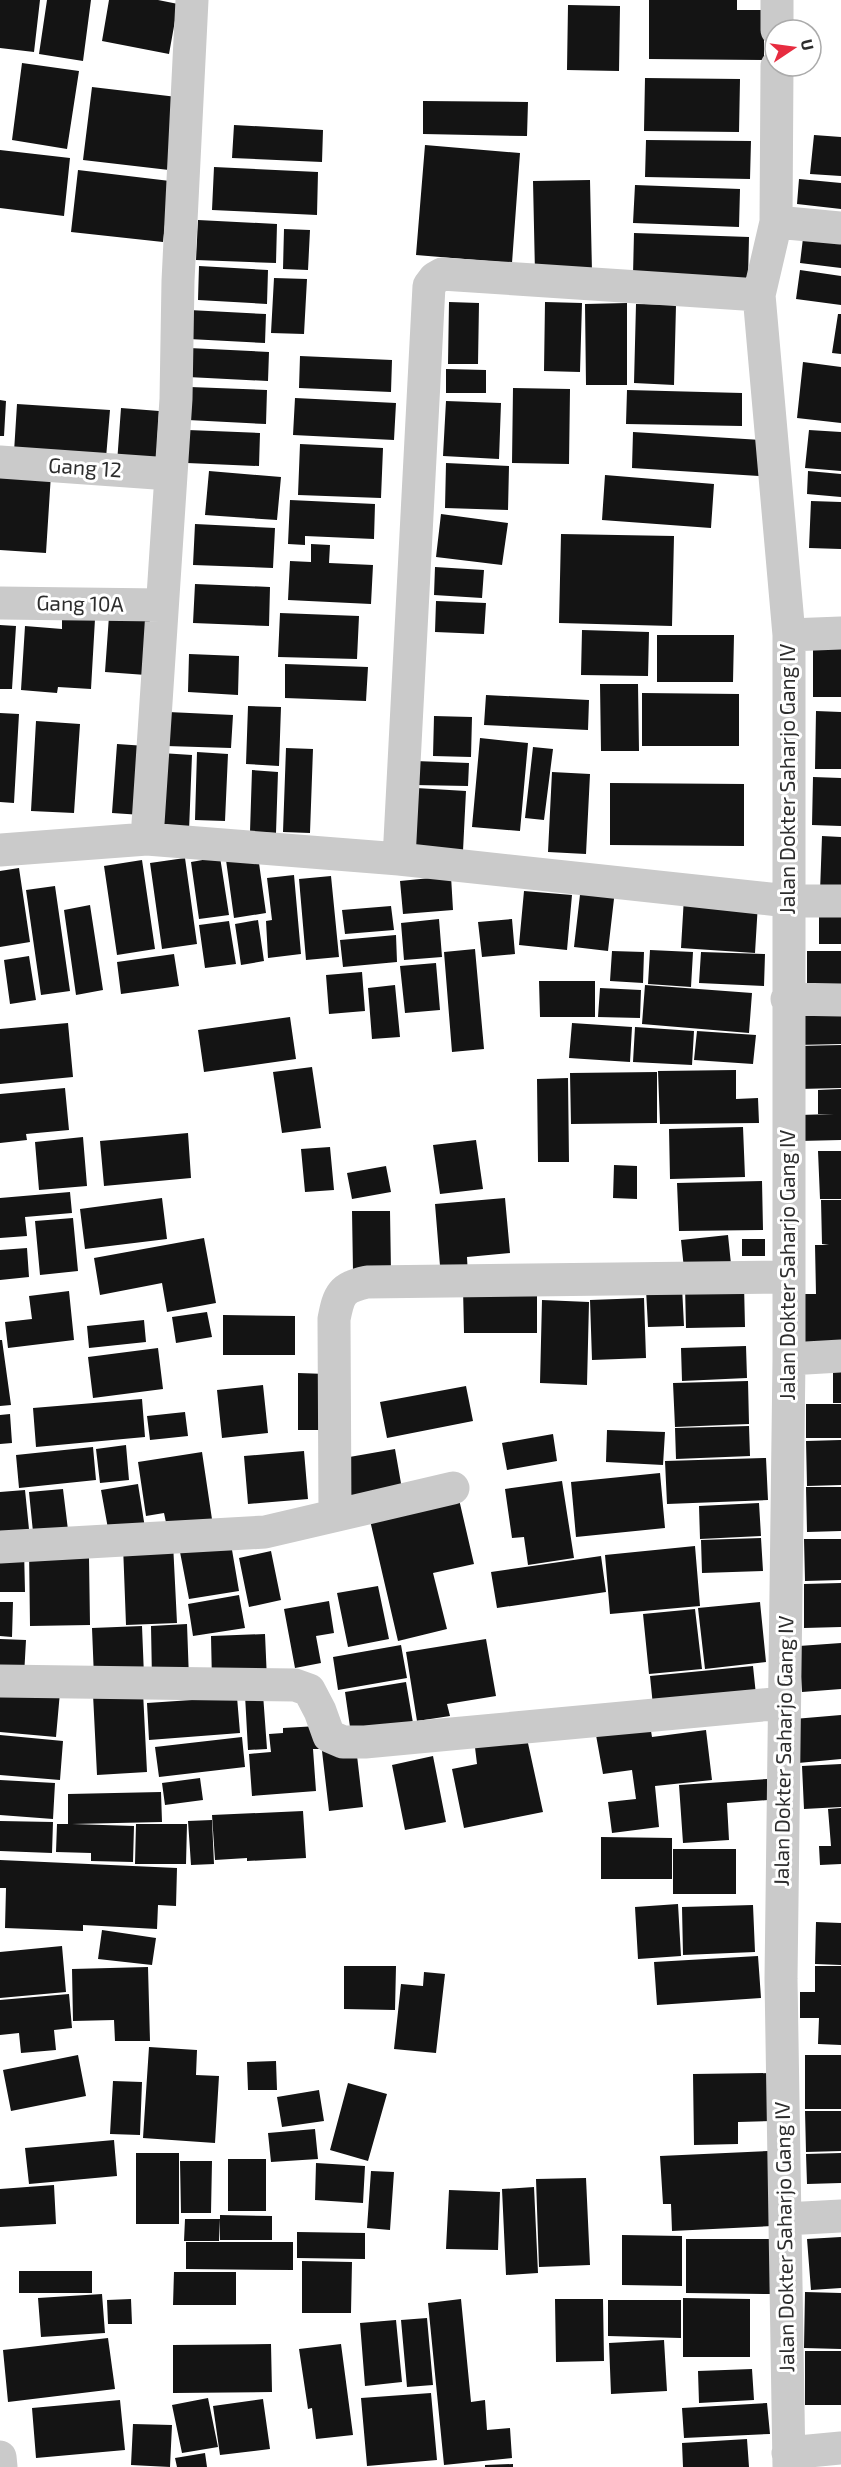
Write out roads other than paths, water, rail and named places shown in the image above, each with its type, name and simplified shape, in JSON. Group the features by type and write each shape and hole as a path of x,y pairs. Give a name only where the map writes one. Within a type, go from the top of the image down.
{"street":[{"path":"147,839 176,399 178,281 192,0"},
{"path":"777,0 777,18"},
{"name":"Jalan Dokter Saharjo Gang IV","path":"777,78 776,222 759,295 789,635 787,999 789,1359 781,1979 788,2460"},
{"path":"776,222 841,228"},
{"path":"399,859 429,286 442,274 759,295"},
{"name":"Gang 12","path":"0,462 170,474"},
{"name":"Gang 10A","path":"0,603 161,605"},
{"path":"789,635 841,633"},
{"path":"0,850 147,839 399,859 788,901 841,901"},
{"path":"787,999 841,1000"},
{"path":"335,1515 334,1319 339,1296 350,1286 367,1282 788,1277"},
{"path":"789,1359 841,1356"},
{"path":"0,1547 265,1532 453,1488"},
{"path":"0,1681 295,1685 309,1690 329,1736 343,1742 365,1742 784,1703"},
{"path":"785,2219 841,2216"},
{"path":"788,2460 841,2448"},
{"path":"0,2457 1,2467"}]}
